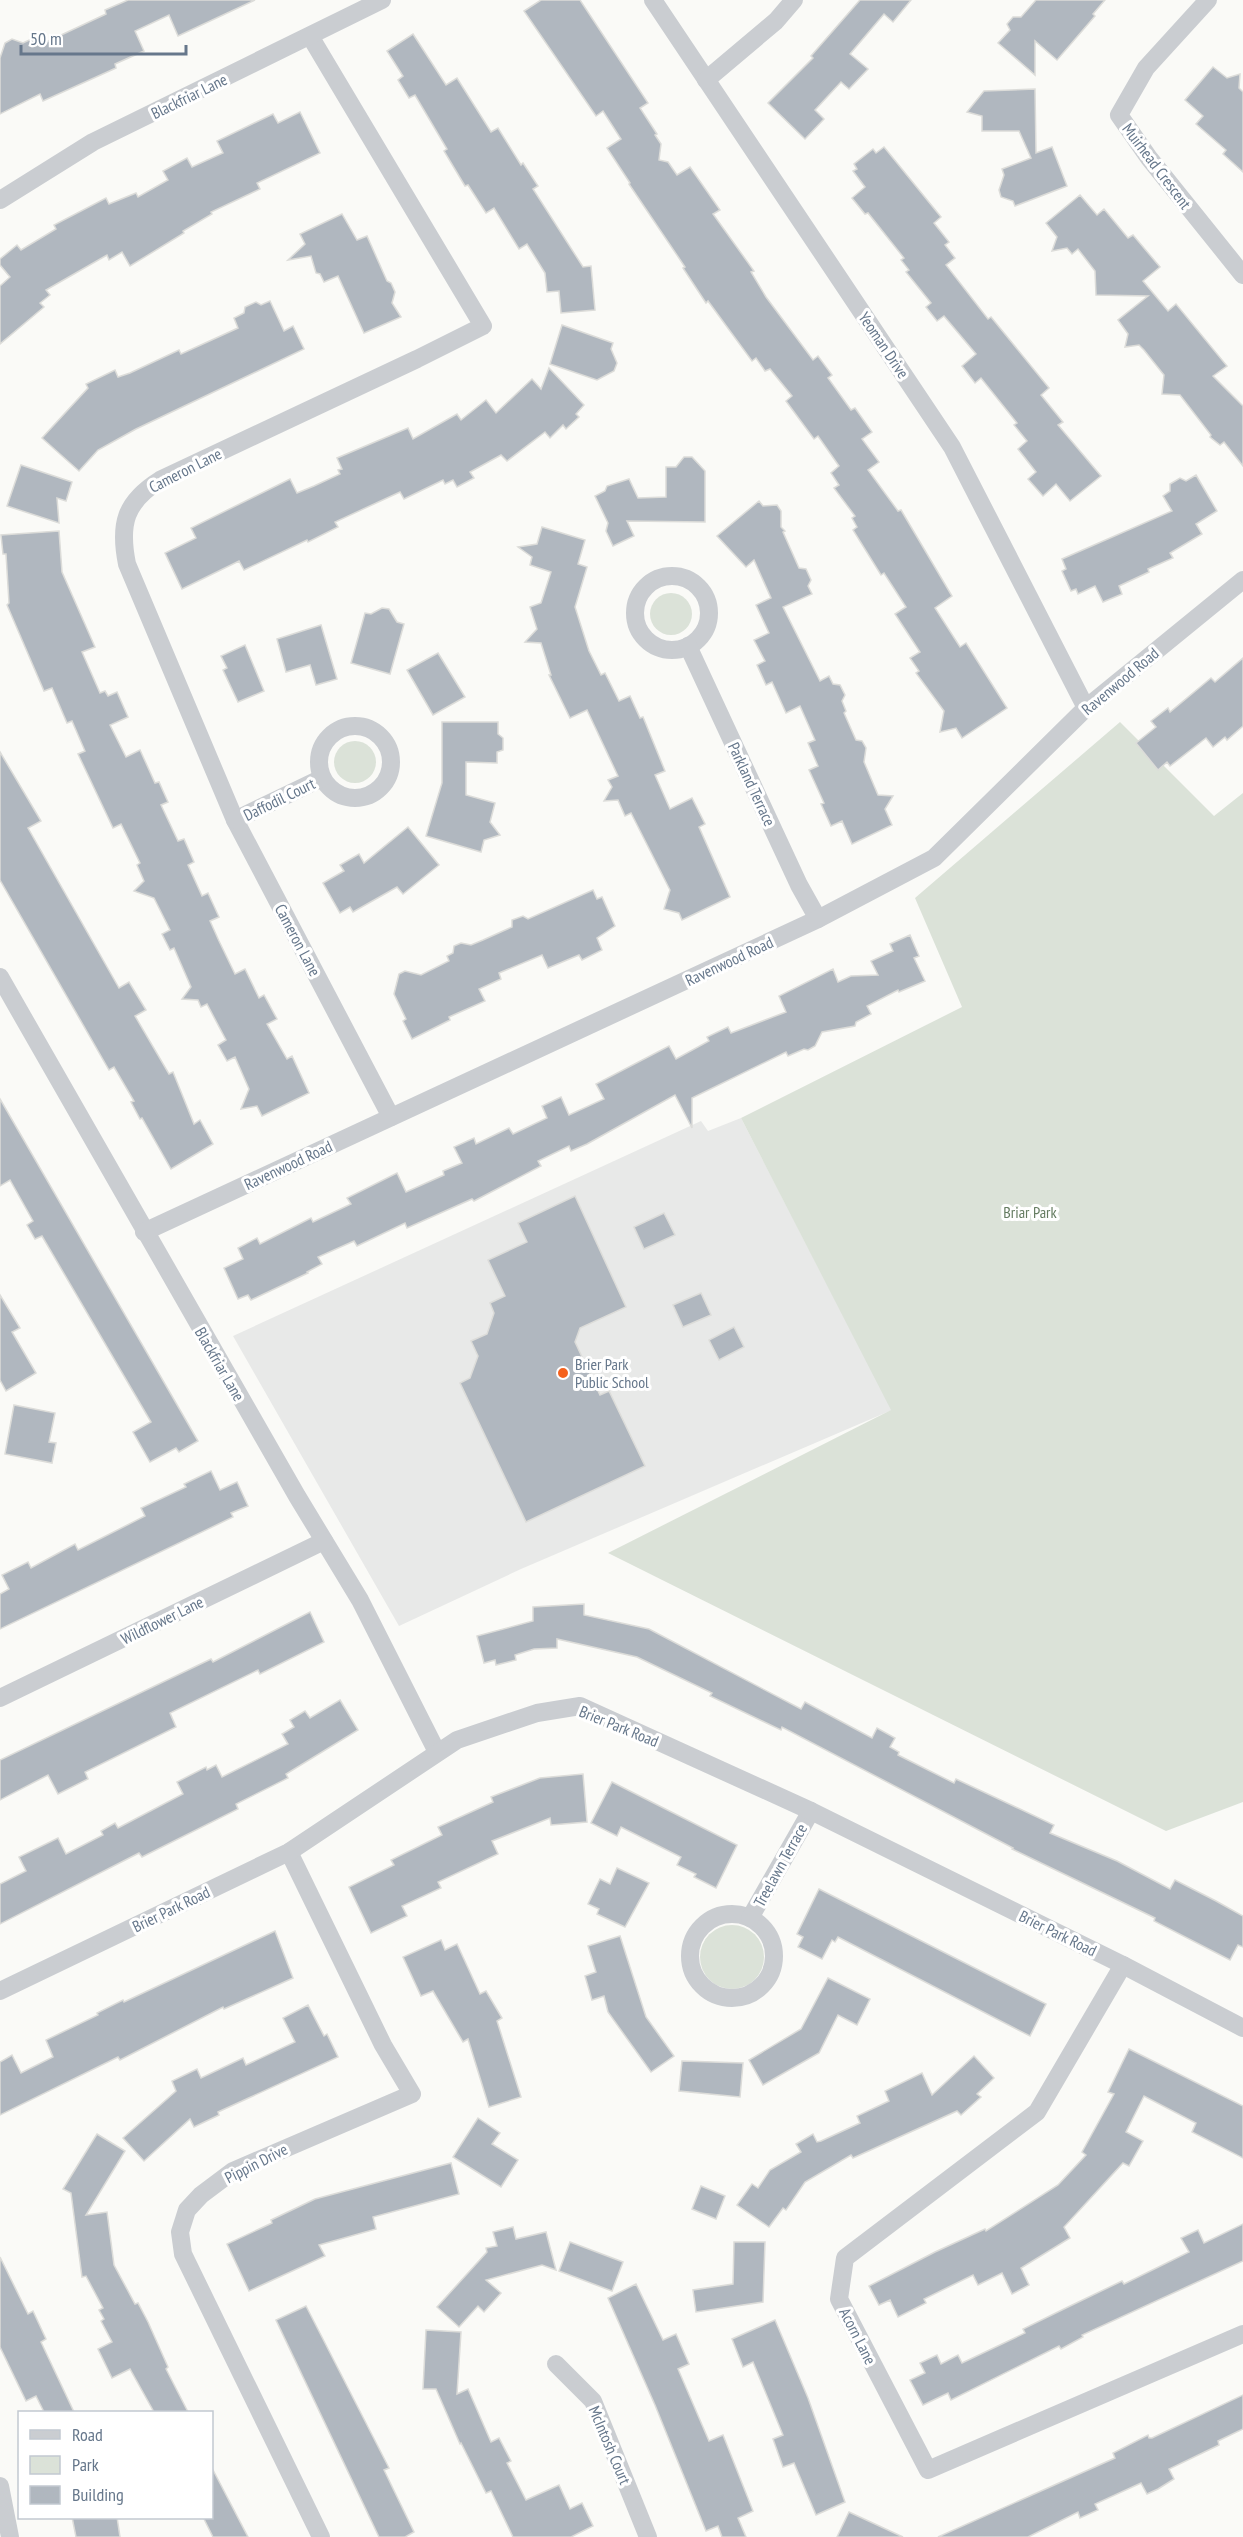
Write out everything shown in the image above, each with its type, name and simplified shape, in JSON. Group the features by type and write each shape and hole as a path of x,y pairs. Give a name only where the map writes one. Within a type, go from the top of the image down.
{"street":[{"name":"Blackfriar Lane","path":"0,201 93,142 382,0"},
{"name":"Yeoman Drive","path":"653,0 952,447 1086,708"},
{"path":"706,80 776,21 794,0"},
{"name":"Muirhead Crescent","path":"1208,0 1146,68 1119,115 1149,158 1243,275"},
{"name":"Cameron Lane","path":"310,36 483,326 145,489 132,504 123,523 122,543 127,564 235,820 391,1117"},
{"path":"678,576 698,587 705,597 708,608 704,630 697,640 688,646 675,650 663,649 651,644 636,624 635,611 638,598 655,580 678,576"},
{"name":"Ravenwood Road","path":"144,1232 818,919 934,858 1086,708 1243,580"},
{"name":"Parkland Terrace","path":"688,646 799,885 818,919"},
{"name":"Daffodil Court","path":"356,726 368,728 379,734 387,744 392,767 388,778 373,795 361,799 339,795 329,788 322,778 319,766 320,754 325,742 339,730 356,726"},
{"name":"Daffodil Court","path":"235,820 322,778"},
{"name":"Blackfriar Lane","path":"2,986 360,1600 437,1752"},
{"name":"Wildflower Lane","path":"0,1698 324,1541"},
{"name":"Brier Park Road","path":"0,1991 289,1851 457,1740 537,1713 580,1706 810,1811 1123,1965 1243,2028"},
{"name":"Treelawn Terrace","path":"750,1918 810,1811"},
{"name":"Pippin Drive","path":"289,1851 382,2045 412,2094 233,2171 201,2195 187,2210 180,2232 183,2254 321,2537"},
{"name":"Treelawn Terrace","path":"737,1915 750,1918 762,1927 770,1938 773,1952 770,1973 758,1990 745,1996 731,1998 705,1989 691,1966 690,1953 693,1940 701,1928 717,1918 737,1915"},
{"name":"Acorn Lane","path":"1123,1965 1037,2112 845,2258 839,2299 927,2470 1243,2334"},
{"name":"McIntosh Court","path":"556,2364 593,2401 648,2537"},
{"path":"0,2486 10,2537"}],"shaded area":[{"name":"Brier Park Public School","path":"741,1118 892,1410 521,1569 399,1626 233,1336 701,1121 708,1131"}],"green space":[{"path":"671,593 686,599 692,614 686,629 671,635 656,629 650,614 656,599"},
{"name":"Briar Park","path":"1120,722 1214,816 1243,793 1243,1802 1166,1831 608,1553 891,1410 741,1118 962,1007 915,898"},
{"path":"355,741 370,747 376,762 370,777 355,783 340,777 334,762 340,747"},
{"path":"732,1925 744,1927 755,1934 762,1945 764,1957 762,1969 755,1980 744,1987 732,1989 720,1987 709,1980 702,1969 700,1957 702,1945 709,1934 720,1927"}],"building":[{"path":"128,0 255,0 178,36 169,15 135,31 144,51 115,64 116,68 43,101 40,94 0,114 0,58 5,43 12,39 23,43 38,36 42,44 106,14 105,10"},
{"path":"541,0 580,0 648,103 640,108 661,144 659,160 668,162 677,175 690,167 720,210 713,214 754,271 751,272 766,297 813,360 818,356 832,375 828,378 851,410 855,408 872,432 862,439 879,462 868,470 898,511 901,510 952,596 935,608 960,647 966,643 1007,708 962,738 956,728 940,732 944,711 916,673 919,671 910,658 920,652 895,614 906,607 884,573 881,575 853,530 857,527 852,518 855,516 834,488 839,485 831,473 839,466 818,436 814,439 786,401 792,396 770,369 765,371 756,358 752,361 708,301 706,303 683,268 685,267 629,184 607,148 621,139 603,111 596,116 524,11"},
{"path":"860,0 911,0 893,22 884,14 850,54 868,69 849,89 841,82 815,110 824,119 805,139 768,103 813,58 811,56"},
{"path":"1036,0 1105,0 1093,14 1095,16 1057,60 1035,41 1035,75 998,43 1010,30 1007,24 1013,17 1021,17"},
{"path":"413,34 446,85 457,78 491,132 498,128 521,165 523,163 538,186 533,189 583,267 591,266 595,310 561,313 559,291 547,292 545,273 527,244 519,249 494,208 486,213 468,185 465,186 444,151 447,149 415,95 409,98 398,80 403,76 387,51"},
{"path":"1213,67 1227,78 1240,74 1239,88 1243,92 1243,172 1223,154 1226,150 1196,124 1203,116 1185,100"},
{"path":"1035,89 1036,153 1052,147 1067,186 1015,206 1013,201 1001,197 999,190 1004,175 1002,169 1031,158 1019,131 982,131 982,116 967,112 984,91"},
{"path":"300,112 320,153 257,183 260,189 211,212 212,214 183,231 184,233 130,266 122,252 109,260 107,255 46,290 50,295 40,303 44,307 0,344 0,286 10,277 0,265 0,259 17,245 21,250 56,229 54,225 106,198 109,204 136,193 138,197 168,180 163,171 187,158 192,167 223,153 217,141 273,114 278,123"},
{"path":"884,147 941,217 934,223 949,242 945,245 955,258 946,265 988,319 991,317 1049,388 1041,395 1063,422 1058,425 1101,476 1070,501 1056,484 1043,496 1028,479 1036,472 1018,449 1027,441 1014,425 1017,423 981,378 975,383 962,366 976,354 944,316 937,321 926,307 931,303 906,272 909,270 901,260 904,258 868,213 865,214 852,198 865,187 853,171 857,169 854,164 873,149 876,153"},
{"path":"1080,195 1097,215 1104,209 1128,238 1133,235 1160,267 1143,281 1168,311 1176,304 1227,366 1213,376 1243,406 1243,466 1224,442 1220,445 1210,437 1211,435 1180,395 1162,394 1164,375 1144,350 1139,345 1125,347 1128,334 1118,320 1148,296 1096,295 1095,271 1078,249 1072,254 1067,248 1052,251 1057,237 1046,223"},
{"path":"342,214 357,240 367,236 387,281 391,283 395,292 392,303 401,317 364,333 338,276 324,282 320,274 316,273 311,256 288,260 305,244 300,234"},
{"path":"270,301 284,331 293,326 304,349 136,429 98,450 79,471 42,438 88,388 86,384 115,370 118,377 179,350 181,354 238,328 234,318 244,313 245,307 256,302 261,305"},
{"path":"562,325 613,343 611,349 617,363 614,371 597,380 550,364"},
{"path":"549,368 584,405 576,414 579,417 566,429 563,425 550,438 545,432 507,461 501,455 470,472 474,478 457,487 453,480 445,484 443,480 404,499 400,492 335,522 338,527 308,542 307,540 244,570 239,561 182,589 165,553 196,538 191,528 290,479 297,493 314,486 340,474 338,470 342,469 337,458 408,428 413,439 457,414 461,420 486,400 496,413 532,379 541,389"},
{"path":"684,457 692,457 705,471 705,522 627,521 634,536 613,546 606,531 608,523 595,496 605,491 607,486 629,479 638,498 666,497 666,467 676,467"},
{"path":"21,465 72,482 66,501 57,498 59,523 7,506"},
{"path":"1196,475 1217,511 1196,524 1202,534 1170,553 1173,558 1119,586 1122,594 1103,602 1095,586 1078,594 1076,589 1071,591 1062,571 1066,569 1062,559 1172,511 1163,496 1170,491 1170,484 1180,478 1186,481"},
{"path":"759,501 763,506 777,505 781,511 781,527 785,531 783,532 799,568 806,569 811,580 808,586 812,594 783,607 820,681 829,676 833,684 840,685 845,695 842,701 846,711 844,713 856,740 862,741 866,748 864,762 878,795 893,796 885,809 892,825 852,844 842,821 831,826 821,804 824,803 809,770 818,766 808,743 815,740 800,706 786,713 772,682 766,685 757,665 765,661 754,640 769,633 756,605 771,598 754,560 746,567 717,536"},
{"path":"542,527 585,540 578,564 587,567 575,607 589,651 601,675 605,673 619,701 630,696 640,718 643,717 665,771 655,775 670,809 692,798 705,824 699,827 730,897 682,920 679,913 664,909 670,890 631,813 625,816 618,800 604,801 612,787 608,780 618,776 587,710 570,718 549,675 551,675 541,643 525,642 537,629 530,607 541,603 551,572 530,565 532,557 518,547 537,544"},
{"path":"59,531 62,572 95,647 82,652 100,693 105,691 108,696 117,692 128,717 110,725 126,757 140,750 155,783 159,782 168,802 161,805 178,841 184,839 194,862 188,865 202,896 208,893 219,917 210,921 219,941 235,974 245,969 259,998 264,995 277,1019 267,1024 287,1059 292,1056 309,1093 262,1116 257,1106 241,1109 249,1089 235,1057 227,1061 218,1045 226,1040 207,1004 201,1007 198,1000 182,999 191,987 174,948 170,950 162,934 170,930 154,898 134,891 144,881 137,865 140,863 121,824 113,828 78,754 85,751 72,721 67,723 52,688 44,691 7,605 9,603 6,554 3,554 1,535"},
{"path":"382,608 389,609 397,622 404,624 390,674 351,663 365,613 371,614"},
{"path":"321,625 337,679 316,685 310,665 286,672 277,639"},
{"path":"245,645 264,691 238,702 223,670 227,668 221,656"},
{"path":"438,653 465,697 433,715 407,670"},
{"path":"1243,658 1243,726 1227,740 1225,737 1213,747 1206,738 1170,766 1167,762 1158,770 1136,743 1156,727 1151,721 1168,708 1170,712 1211,678 1215,682"},
{"path":"442,722 498,722 498,734 503,738 503,750 497,752 497,763 466,762 466,795 495,803 490,822 500,835 484,840 481,852 426,836 442,783"},
{"path":"0,752 41,821 28,828 119,988 129,982 146,1010 135,1016 169,1074 173,1072 194,1124 200,1120 213,1144 171,1169 142,1118 140,1119 131,1102 134,1101 114,1067 109,1070 0,880"},
{"path":"408,827 439,865 403,894 397,887 353,912 350,907 340,913 323,883 344,871 340,865 359,854 364,863"},
{"path":"593,890 597,899 602,897 615,926 597,938 602,950 582,960 579,955 548,968 542,955 499,973 501,979 479,989 485,1001 449,1017 450,1020 412,1039 403,1021 406,1019 394,994 399,974 405,971 421,975 449,961 447,956 453,953 454,946 461,943 471,945 512,927 512,920 523,916 528,919"},
{"path":"910,935 919,956 914,958 925,981 899,992 898,990 867,1006 871,1014 856,1022 855,1026 822,1032 815,1046 808,1050 804,1049 788,1056 786,1052 692,1098 692,1128 675,1095 587,1144 571,1151 569,1146 538,1161 541,1166 474,1201 472,1199 407,1228 405,1223 357,1246 354,1241 318,1257 322,1264 308,1273 251,1300 248,1295 238,1299 224,1268 243,1259 238,1248 257,1238 260,1244 311,1218 313,1222 351,1204 347,1198 397,1173 406,1192 444,1175 443,1171 462,1163 454,1147 474,1138 476,1144 509,1128 513,1134 547,1118 542,1106 561,1097 569,1115 604,1099 596,1084 669,1046 676,1059 709,1041 707,1037 728,1027 731,1033 786,1012 779,996 833,969 838,982 851,976 878,975 871,961 893,951 890,944"},
{"path":"0,1099 198,1441 179,1452 176,1448 150,1462 133,1432 151,1422 42,1236 35,1239 27,1225 33,1221 10,1180 0,1186"},
{"path":"575,1196 626,1307 580,1328 575,1342 600,1395 609,1391 645,1466 526,1522 460,1383 470,1378 478,1356 471,1341 487,1334 494,1313 490,1303 505,1296 488,1260 527,1242 518,1223"},
{"path":"664,1213 675,1235 644,1249 634,1227"},
{"path":"701,1293 711,1315 683,1327 673,1305"},
{"path":"0,1295 20,1328 12,1332 36,1373 6,1391 0,1380"},
{"path":"734,1327 744,1347 719,1360 709,1340"},
{"path":"14,1405 55,1413 49,1442 56,1443 52,1463 5,1454"},
{"path":"211,1471 220,1490 237,1482 248,1506 231,1513 233,1517 0,1629 0,1594 9,1589 2,1575 28,1562 31,1568 75,1544 78,1550 145,1516 141,1508 186,1487 184,1484"},
{"path":"584,1604 584,1615 649,1629 801,1709 805,1702 872,1738 877,1728 895,1738 890,1747 899,1752 898,1755 954,1783 956,1779 1054,1825 1050,1833 1117,1861 1170,1889 1175,1880 1216,1901 1243,1916 1243,1947 1238,1945 1230,1960 1154,1921 1155,1918 1012,1849 782,1727 781,1730 710,1696 712,1693 637,1657 557,1639 557,1648 534,1649 515,1655 516,1660 496,1665 495,1660 484,1663 477,1636 533,1621 533,1607"},
{"path":"310,1612 324,1642 260,1674 258,1670 170,1713 176,1727 85,1772 88,1779 58,1794 48,1775 0,1800 0,1760 211,1659 213,1662"},
{"path":"340,1700 358,1730 286,1774 288,1778 236,1804 238,1809 142,1857 139,1853 0,1924 0,1884 26,1871 19,1857 58,1838 66,1854 103,1835 101,1831 115,1823 118,1828 183,1794 177,1782 206,1767 207,1770 216,1765 222,1777 288,1744 282,1734 294,1727 290,1720 305,1711 310,1718"},
{"path":"583,1774 587,1822 551,1825 550,1818 492,1841 498,1854 438,1882 441,1888 402,1906 407,1916 371,1933 349,1887 394,1865 391,1860 442,1835 438,1827 493,1802 491,1797 540,1778"},
{"path":"612,1782 737,1845 716,1888 694,1877 696,1874 677,1865 681,1857 621,1827 617,1836 591,1823"},
{"path":"617,1868 649,1883 625,1927 597,1914 599,1909 588,1904 600,1879 610,1884"},
{"path":"819,1889 1046,2004 1030,2036 838,1937 835,1942 832,1940 822,1959 798,1947 803,1937 797,1934"},
{"path":"275,1931 293,1978 224,2009 223,2007 120,2060 118,2057 0,2115 0,2062 12,2055 21,2073 53,2057 46,2040 123,2000 124,2002"},
{"path":"620,1936 646,2017 674,2056 651,2072 608,2012 604,1996 592,2000 585,1976 596,1972 588,1946"},
{"path":"441,1940 445,1950 457,1944 480,1994 486,1991 502,2018 497,2021 521,2097 489,2107 468,2039 463,2042 433,1991 421,1996 403,1957"},
{"path":"828,1978 870,1999 857,2025 838,2015 819,2053 763,2085 749,2060 801,2029"},
{"path":"308,2005 324,2036 327,2034 338,2057 218,2112 219,2115 194,2127 190,2119 144,2161 123,2138 176,2091 172,2081 197,2069 201,2078 243,2058 246,2065 295,2042 283,2018"},
{"path":"1129,2049 1243,2106 1243,2158 1192,2132 1196,2123 1144,2096 1126,2132 1143,2141 1129,2166 1123,2163 1064,2227 1070,2238 1021,2268 1029,2285 1012,2294 1002,2273 978,2285 973,2275 924,2299 926,2303 898,2317 890,2300 879,2305 869,2286 935,2252 985,2229 986,2231 1058,2185 1086,2155 1082,2152 1114,2094 1108,2092"},
{"path":"974,2056 994,2078 977,2094 981,2097 961,2115 957,2111 853,2158 851,2155 805,2182 786,2210 783,2208 769,2227 737,2205 752,2184 758,2188 770,2170 801,2152 796,2144 813,2134 817,2142 821,2141 860,2123 857,2116 889,2101 885,2091 922,2073 932,2095"},
{"path":"682,2061 743,2063 740,2097 679,2091"},
{"path":"478,2118 500,2133 492,2144 518,2160 501,2187 453,2157"},
{"path":"97,2134 125,2151 86,2215 107,2212 114,2265 135,2304 138,2303 148,2322 168,2367 166,2369 187,2411 153,2411 130,2369 112,2378 98,2349 112,2342 101,2321 104,2319 99,2310 103,2308 86,2276 82,2277 71,2193 63,2189"},
{"path":"451,2163 459,2194 373,2217 376,2229 319,2245 325,2256 249,2291 227,2244 315,2199"},
{"path":"701,2186 725,2196 716,2219 692,2209"},
{"path":"1243,2224 1243,2261 1082,2335 1083,2337 1061,2349 1059,2346 951,2400 948,2393 923,2405 910,2380 925,2373 920,2363 937,2355 941,2364 958,2355 962,2363 1025,2333 1023,2329 1122,2281 1124,2284 1189,2252 1181,2238 1198,2230 1204,2243"},
{"path":"513,2227 516,2239 546,2232 556,2270 542,2265 486,2280 501,2293 484,2312 478,2306 459,2327 437,2307 487,2252 486,2248 497,2246 493,2232"},
{"path":"570,2242 623,2262 612,2291 559,2271"},
{"path":"734,2242 765,2242 763,2302 696,2312 693,2290 733,2284"},
{"path":"0,2257 28,2314 33,2311 46,2339 41,2342 74,2411 44,2411 36,2396 26,2401 0,2347"},
{"path":"636,2284 663,2340 676,2334 689,2364 678,2369 709,2441 723,2435 753,2511 738,2518 746,2537 722,2537 718,2526 706,2531 655,2405 608,2298"},
{"path":"306,2306 389,2468 384,2470 414,2532 405,2537 379,2537 276,2320"},
{"path":"775,2320 808,2398 845,2502 816,2515 794,2463 783,2467 773,2439 783,2435 753,2362 743,2367 732,2339"},
{"path":"426,2330 461,2332 457,2394 468,2389 491,2442 499,2438 511,2461 507,2463 526,2500 559,2485 570,2509 582,2503 593,2526 571,2537 513,2537 491,2491 486,2493 460,2444 436,2389 423,2389"},
{"path":"1243,2395 1243,2429 1218,2441 1219,2445 1169,2469 1174,2479 1158,2489 1147,2494 1141,2483 1095,2504 1098,2510 1080,2518 1078,2512 1028,2537 938,2537 1115,2458 1113,2453 1148,2435 1152,2438"},
{"path":"213,2470 248,2537 213,2537 204,2519 213,2519"},
{"path":"849,2512 903,2537 837,2537"},
{"path":"72,2519 117,2519 120,2537 76,2537"}],"place":[{"name":"Brier Park Public School","path":"563,1373"}]}
